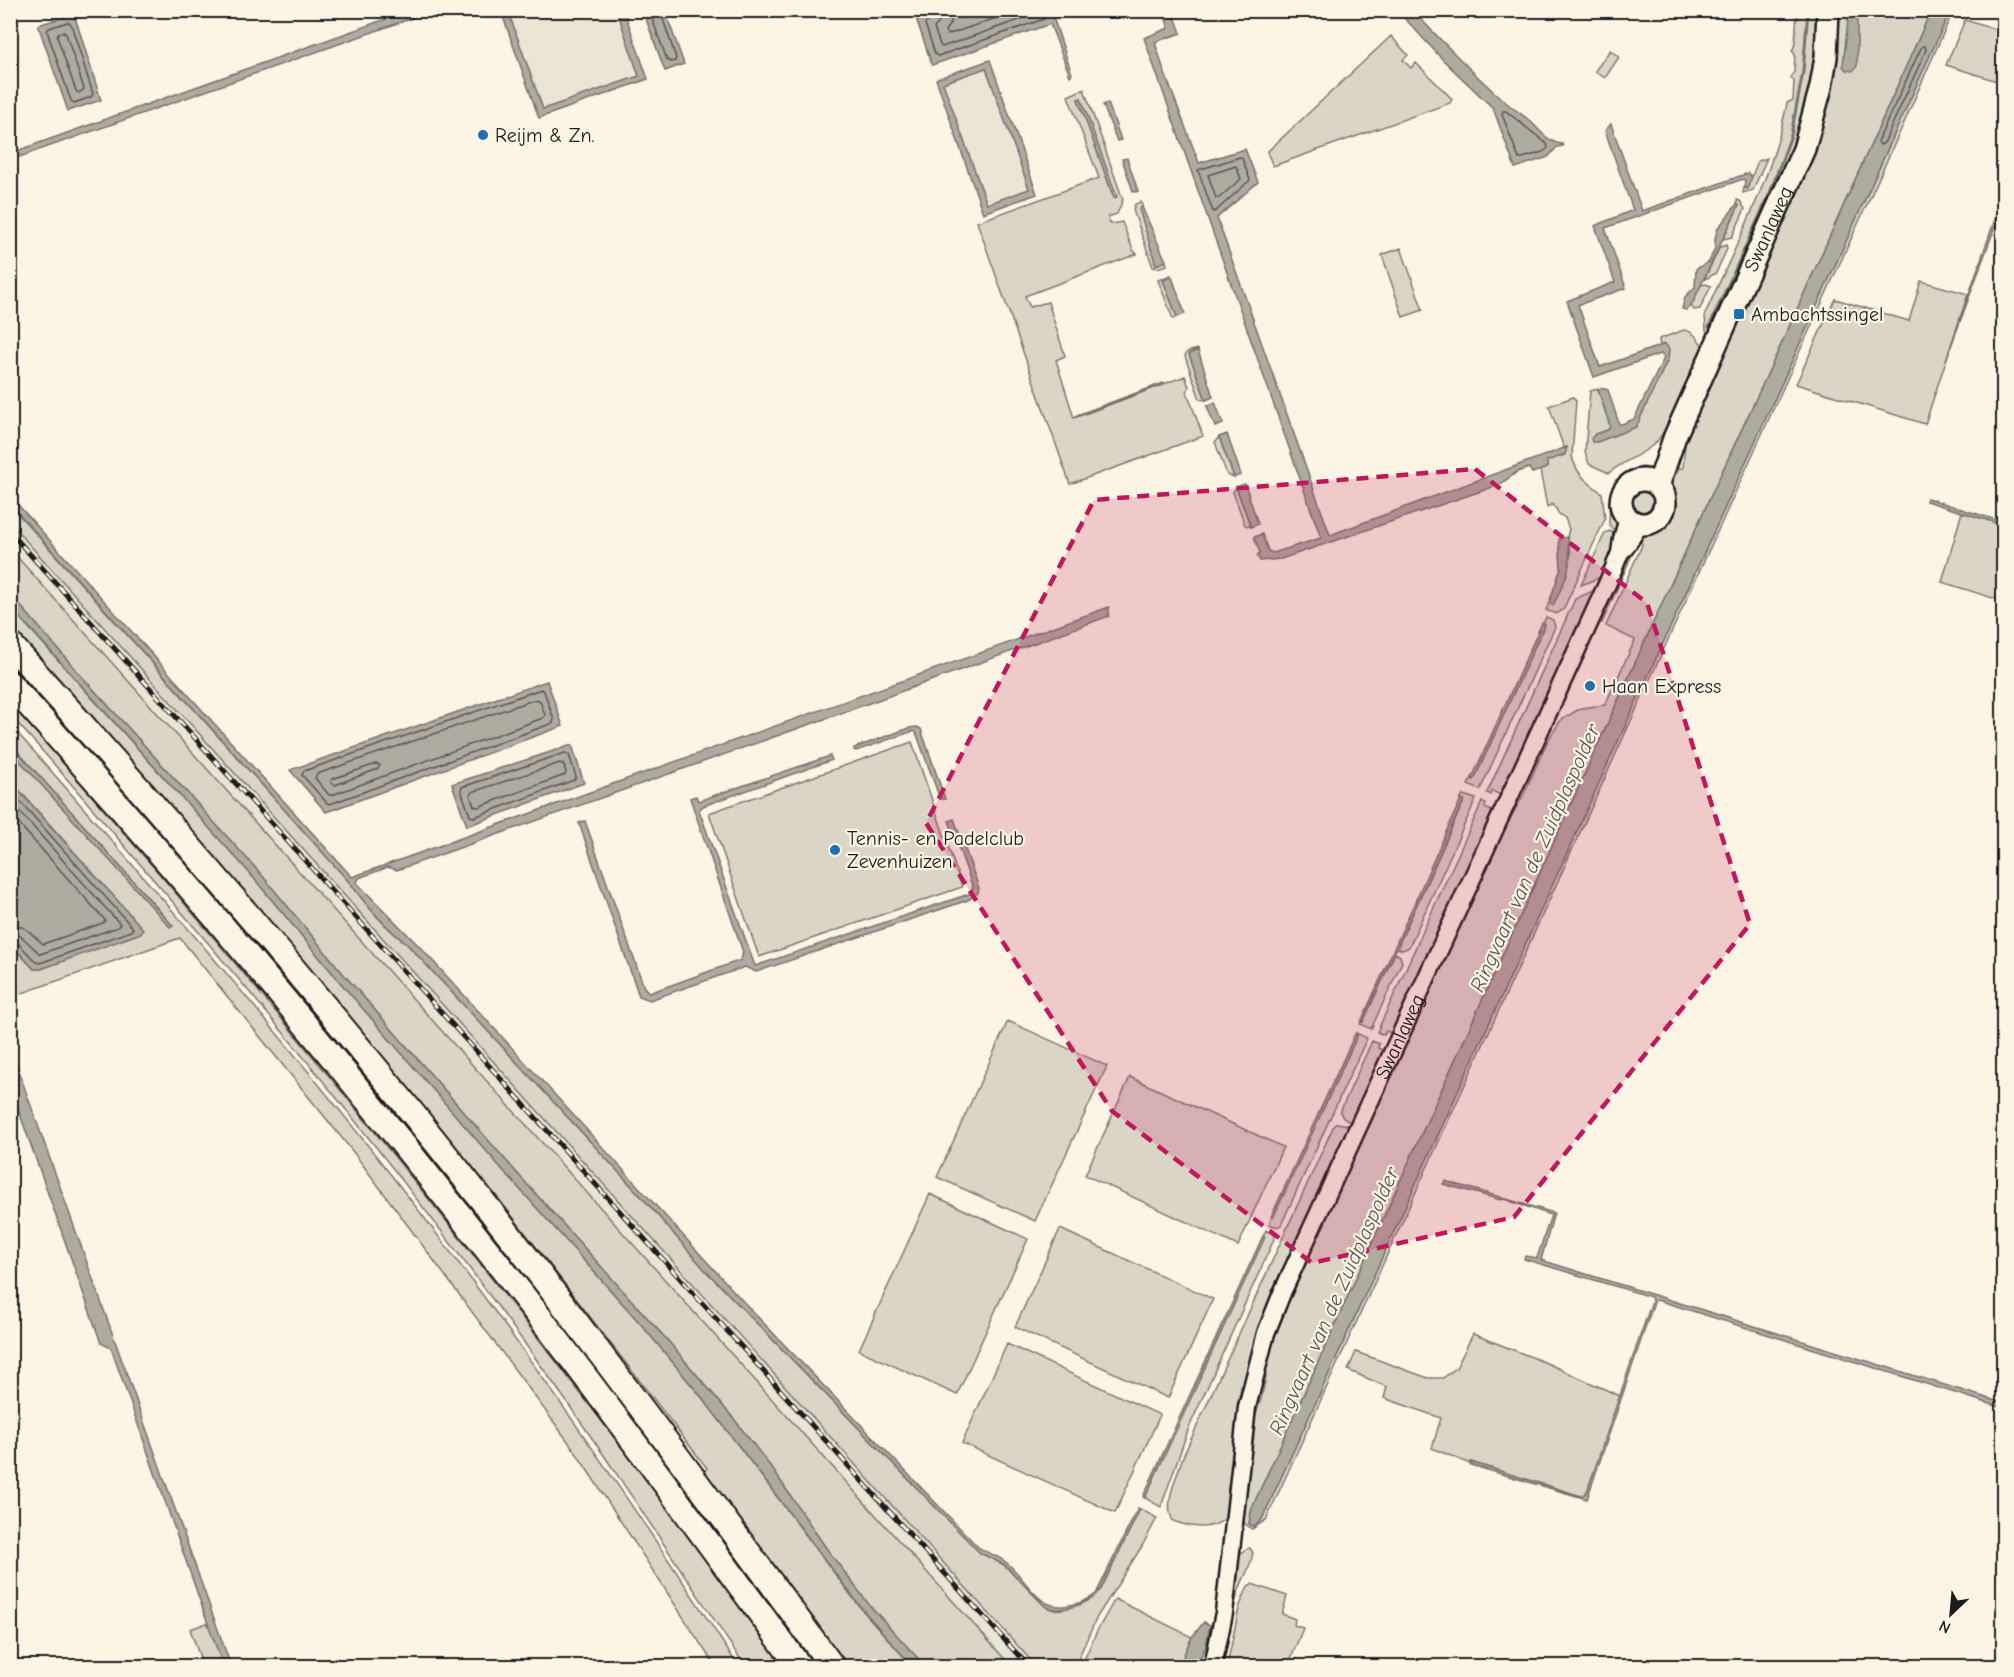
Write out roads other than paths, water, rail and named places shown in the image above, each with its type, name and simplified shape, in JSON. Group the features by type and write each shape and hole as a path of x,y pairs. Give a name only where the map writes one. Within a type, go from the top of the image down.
{"highway":[{"path":"10,644 128,776 255,924 422,1125 610,1366 832,1666"},
{"path":"10,684 185,881 406,1147 585,1377 799,1666"}],"main road":[{"name":"Swanlaweg","path":"1653,484 1804,149 1821,87 1826,57 1828,10"},
{"path":"1634,482 1653,484 1665,500 1663,512 1655,521 1634,521 1622,506 1623,493 1634,482"}],"street":[{"name":"Swanlaweg","path":"1213,1666 1224,1613 1234,1538 1247,1407 1266,1333 1282,1293 1501,819 1620,553 1630,542 1634,521"}],"water":[{"path":"411,10 432,11 11,160 11,153"},
{"path":"501,11 508,11 543,109 639,76 617,11 624,11 648,79 539,118"},
{"path":"643,11 665,11 684,64 665,71"},
{"path":"938,11 1051,11 1072,74 1070,76 1050,24 932,65 916,18"},
{"path":"1163,11 1173,11 1181,33 1155,42 1199,163 1245,149 1258,182 1217,218 1330,535 1567,447 1565,454 1547,461 1547,468 1532,473 1529,468 1517,472 1499,485 1281,559 1260,561 1257,555 1260,553 1254,537 1262,534 1268,551 1273,553 1321,538 1144,38 1169,28"},
{"path":"1398,11 1413,11 1506,103 1529,120 1548,139 1563,146 1557,147 1548,157 1515,168 1493,108 1443,60"},
{"path":"1849,11 1856,11 1857,17 1857,66 1853,71 1846,70 1843,66"},
{"path":"1931,11 1950,11 1321,1391 1262,1519 1254,1527 1249,1524 1252,1508"},
{"path":"74,14 101,100 68,111 38,25"},
{"path":"990,60 1037,194 983,213 936,79","holes":["986,68 1029,189 987,204 943,83"]},
{"path":"1081,98 1117,197 1114,198 1078,99"},
{"path":"1108,103 1121,140 1117,141 1103,105"},
{"path":"1611,124 1642,211 1748,173 1752,177 1747,189 1744,187 1743,179 1605,228 1626,288 1578,305 1600,367 1665,344 1669,349 1668,359 1636,427 1592,442 1591,439 1595,434 1608,430 1610,426 1598,389 1608,390 1619,424 1634,419 1664,358 1661,354 1657,355 1594,377 1567,301 1615,282 1595,226 1633,210 1605,131"},
{"path":"1127,158 1138,191 1136,192 1133,191 1122,159"},
{"path":"2003,196 2003,205 1946,360"},
{"path":"1737,204 1739,205 1691,306 1686,310 1682,309 1685,297 1695,287 1696,269 1709,262 1715,248 1718,228"},
{"path":"1142,207 1166,261 1156,265 1139,209"},
{"path":"1172,277 1185,314 1177,317 1163,280"},
{"path":"1198,350 1213,397 1206,400 1189,354"},
{"path":"1163,383 1163,385 1075,417 1077,415"},
{"path":"1215,402 1223,424 1215,427 1207,406"},
{"path":"1227,434 1241,475 1234,477 1219,437"},
{"path":"1245,484 1258,524 1251,527 1236,487"},
{"path":"10,496 352,877 1109,607 1109,616 397,870 388,867 359,878 357,883 421,948 751,1310 978,1547 1007,1563 1036,1595 1052,1605 1075,1604 1094,1596 1083,1603 1068,1608 1046,1607 1005,1565 980,1553 706,1271 640,1195 406,943 376,915 351,884 11,505"},
{"path":"1927,498 2003,522 2003,525 1926,501"},
{"path":"1567,537 1570,556 1568,572 1553,605 1549,603 1561,568 1559,539"},
{"path":"11,595 260,873 346,977 516,1172 669,1342 734,1419 773,1470 826,1548 870,1606 925,1666 912,1666 863,1610 704,1400 640,1323 509,1177 345,988 247,870 11,607"},
{"path":"1542,623 1545,624 1474,780 1472,778"},
{"path":"547,681 563,726 326,812 290,770"},
{"path":"917,727 921,729 945,799 940,799 916,732 854,750 854,748"},
{"path":"10,744 173,926 170,927 11,751"},
{"path":"572,745 584,783 467,826 452,784"},
{"path":"830,756 832,760 703,806 699,810 755,966 969,894 973,888 949,821 954,819 979,888 978,893 968,900 756,972 745,967 650,1000 639,996 579,823 585,821 644,987 649,993 741,960 743,952 690,798 696,796 698,801"},
{"path":"10,781 143,929 141,933 41,969 34,969 11,944"},
{"path":"1461,799 1464,800 1363,1022 1361,1022"},
{"path":"1355,1034 1357,1036 1273,1218 1271,1217"},
{"path":"10,1047 231,1666 223,1666 111,1348 101,1343 11,1089"},
{"path":"1445,1181 1554,1213 1541,1260 2003,1403 2003,1408 1657,1300 1654,1302 1587,1499 1470,1465 1470,1462 1581,1496 1587,1492 1652,1301 1651,1297 1524,1259 1525,1256 1537,1258 1551,1215 1504,1199 1443,1184"},
{"path":"1263,1236 1265,1237 1145,1498 1143,1497"},
{"path":"1138,1508 1140,1509 1101,1589 1096,1594"},
{"path":"1204,1622 1210,1625 1206,1646 1197,1666 1179,1666 1192,1637"}],"waterway":[{"path":"1709,327 1770,193 1791,135 1803,72 1808,10"}],"railway":[{"path":"10,532 1028,1666"}],"place":[{"name":"Reijm & Zn.","path":"483,135"},
{"name":"Ambachtssingel","path":"1739,314"},
{"name":"Haan Express","path":"1590,686"},
{"name":"Tennis- en Padelclub Zevenhuizen","path":"835,850"}],"water label":[{"name":"Ringvaart van de Zuidplaspolder","path":"1535,858"},
{"name":"Ringvaart van de Zuidplaspolder","path":"1334,1301"}]}
